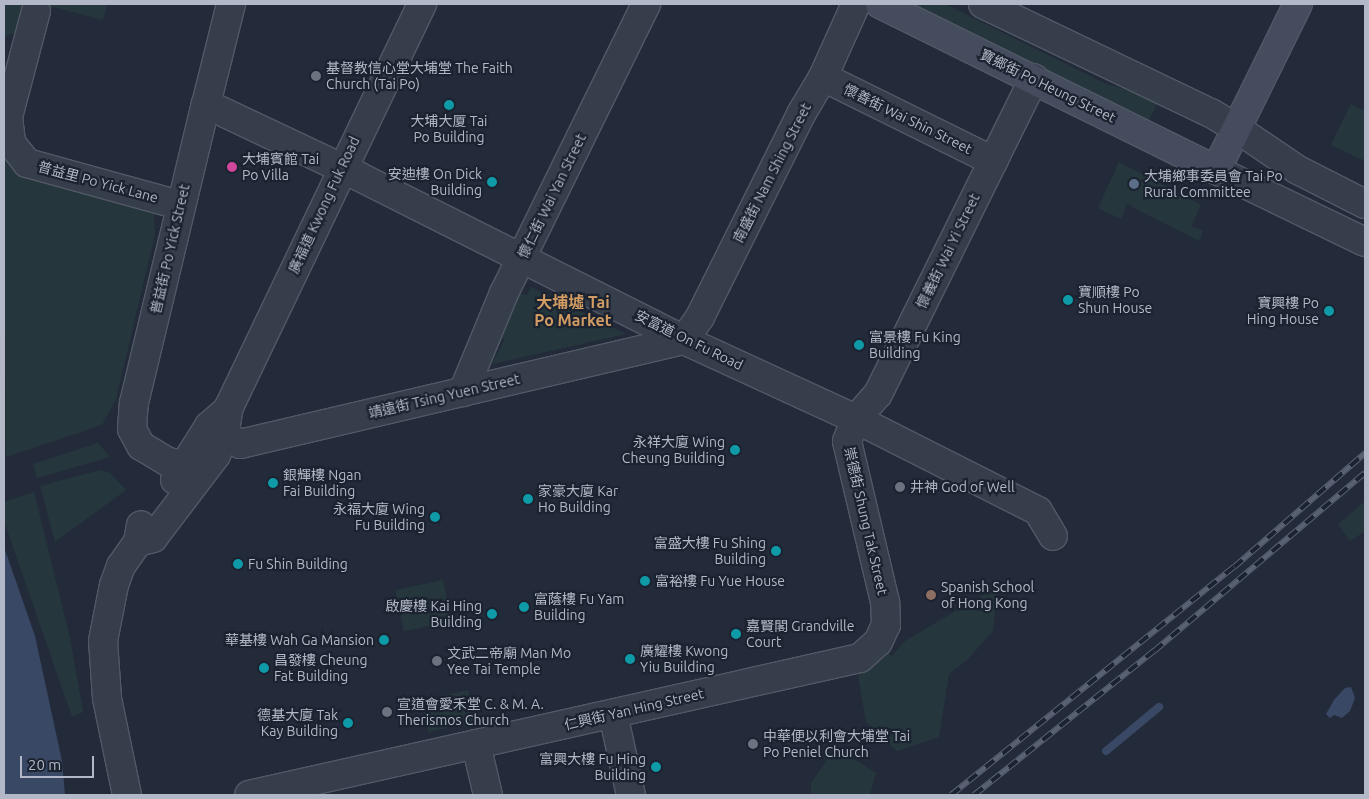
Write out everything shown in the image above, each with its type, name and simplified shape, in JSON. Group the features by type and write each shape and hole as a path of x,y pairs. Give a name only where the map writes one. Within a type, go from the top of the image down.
{"main road":[{"name":"寶鄉街 Po Heung Street","path":"880,4 1216,170"},
{"path":"1216,170 1298,4"}],"street":[{"name":"普益街 Po Yick Street","path":"185,465 168,462 141,446 132,429 134,403 179,205 231,4"},
{"name":"廣福道 Kwong Fuk Road","path":"127,795 107,698 103,641 108,606 122,566 138,542 141,525 185,465 217,432 341,168 422,4"},
{"name":"懷仁街 Wai Yan Street","path":"463,392 521,258 646,4"},
{"name":"南盛街 Nam Shing Street","path":"684,340 700,318 801,114 823,77 856,4"},
{"path":"983,4 1211,113 1298,170 1365,204"},
{"name":"普益里 Po Yick Lane","path":"36,12 8,117 11,143 27,163 179,205"},
{"name":"懷善街 Wai Shin Street","path":"823,77 993,160"},
{"name":"懷義街 Wai Yi Street","path":"856,419 878,394 1034,79"},
{"name":"安富道 On Fu Road","path":"206,104 604,297 684,340 856,419 1016,498 1038,511 1053,536"},
{"name":"寶鄉街 Po Heung Street","path":"1216,170 1365,242"},
{"name":"靖遠街 Tsing Yuen Street","path":"217,432 240,444 684,340"},
{"name":"崇德街 Shung Tak Street","path":"856,419 847,441 885,602 886,625"},
{"name":"廣福道 Kwong Fuk Road","path":"138,542 153,538 216,454 217,432"},
{"name":"仁興街 Yan Hing Street","path":"249,795 860,658 878,642 886,625"},
{"path":"613,714 631,795"},
{"path":"476,744 488,795"}],"shaded area":[{"path":"4,4 107,4 103,20 53,7 44,20 4,37"},
{"path":"914,4 945,4 1108,85 1161,97 1149,120"},
{"path":"1351,104 1365,111 1365,161 1331,145"},
{"path":"4,153 144,203 154,214 155,234 116,399 102,425 6,457"},
{"path":"1119,162 1201,205 1191,226 1203,231 1199,241 1127,204 1121,219 1098,208"},
{"path":"531,287 626,334 492,364 505,339 498,335 511,293 527,295"},
{"path":"98,443 110,457 37,478 33,464"},
{"path":"100,470 110,473 126,490 55,542 40,486"},
{"path":"34,492 70,638 83,712 72,717 4,521 4,502"},
{"path":"1365,501 1365,531 1350,541 1338,524"},
{"path":"443,580 452,621 404,631 395,590"},
{"path":"998,586 993,631 967,660 949,674 939,737 897,751 866,722 858,676 867,659 880,647 892,656 905,641"},
{"path":"468,690 475,721 428,732 421,701"},
{"path":"832,753 854,759 876,773 870,795 811,795 811,783"}],"water":[{"path":"4,547 35,636 62,761 65,795 4,795"},
{"path":"1351,687 1355,698 1350,711 1342,718 1334,715 1330,718 1326,714 1334,700 1345,688"}],"waterway":[{"path":"1106,751 1159,707"}],"railway":[{"path":"951,795 1234,567 1365,453"},
{"path":"974,795 1154,651 1365,473"}],"place":[{"name":"基督教信心堂大埔堂 The Faith Church (Tai Po)","path":"316,76"},
{"name":"大埔大厦 Tai Po Building","path":"449,105"},
{"name":"大埔賓館 Tai Po Villa","path":"232,167"},
{"name":"安迪樓 On Dick Building","path":"492,182"},
{"name":"大埔鄉事委員會 Tai Po Rural Committee","path":"1134,184"},
{"name":"寶順樓 Po Shun House","path":"1068,300"},
{"name":"寶興樓 Po Hing House","path":"1329,311"},
{"name":"富景樓 Fu King Building","path":"859,345"},
{"name":"永祥大廈 Wing Cheung Building","path":"735,450"},
{"name":"銀輝樓 Ngan Fai Building","path":"273,483"},
{"name":"井神 God of Well","path":"900,487"},
{"name":"家豪大廈 Kar Ho Building","path":"528,499"},
{"name":"永福大廈 Wing Fu Building","path":"435,517"},
{"name":"富盛大樓 Fu Shing Building","path":"776,551"},
{"name":"Fu Shin Building","path":"238,564"},
{"name":"富裕樓 Fu Yue House","path":"645,581"},
{"name":"Spanish School of Hong Kong","path":"931,595"},
{"name":"富蔭樓 Fu Yam Building","path":"524,607"},
{"name":"啟慶樓 Kai Hing Building","path":"492,614"},
{"name":"嘉賢閣 Grandville Court","path":"736,634"},
{"name":"華基樓 Wah Ga Mansion","path":"384,640"},
{"name":"廣耀樓 Kwong Yiu Building","path":"630,659"},
{"name":"文武二帝廟 Man Mo Yee Tai Temple","path":"437,661"},
{"name":"昌發樓 Cheung Fat Building","path":"264,668"},
{"name":"宣道會愛禾堂 C. & M. A. Therismos Church","path":"387,712"},
{"name":"德基大廈 Tak Kay Building","path":"348,723"},
{"name":"中華便以利會大埔堂 Tai Po Peniel Church","path":"753,744"},
{"name":"富興大樓 Fu Hing Building","path":"656,767"}],"district":[{"name":"大埔墟 Tai Po Market","path":"573,311"}]}
